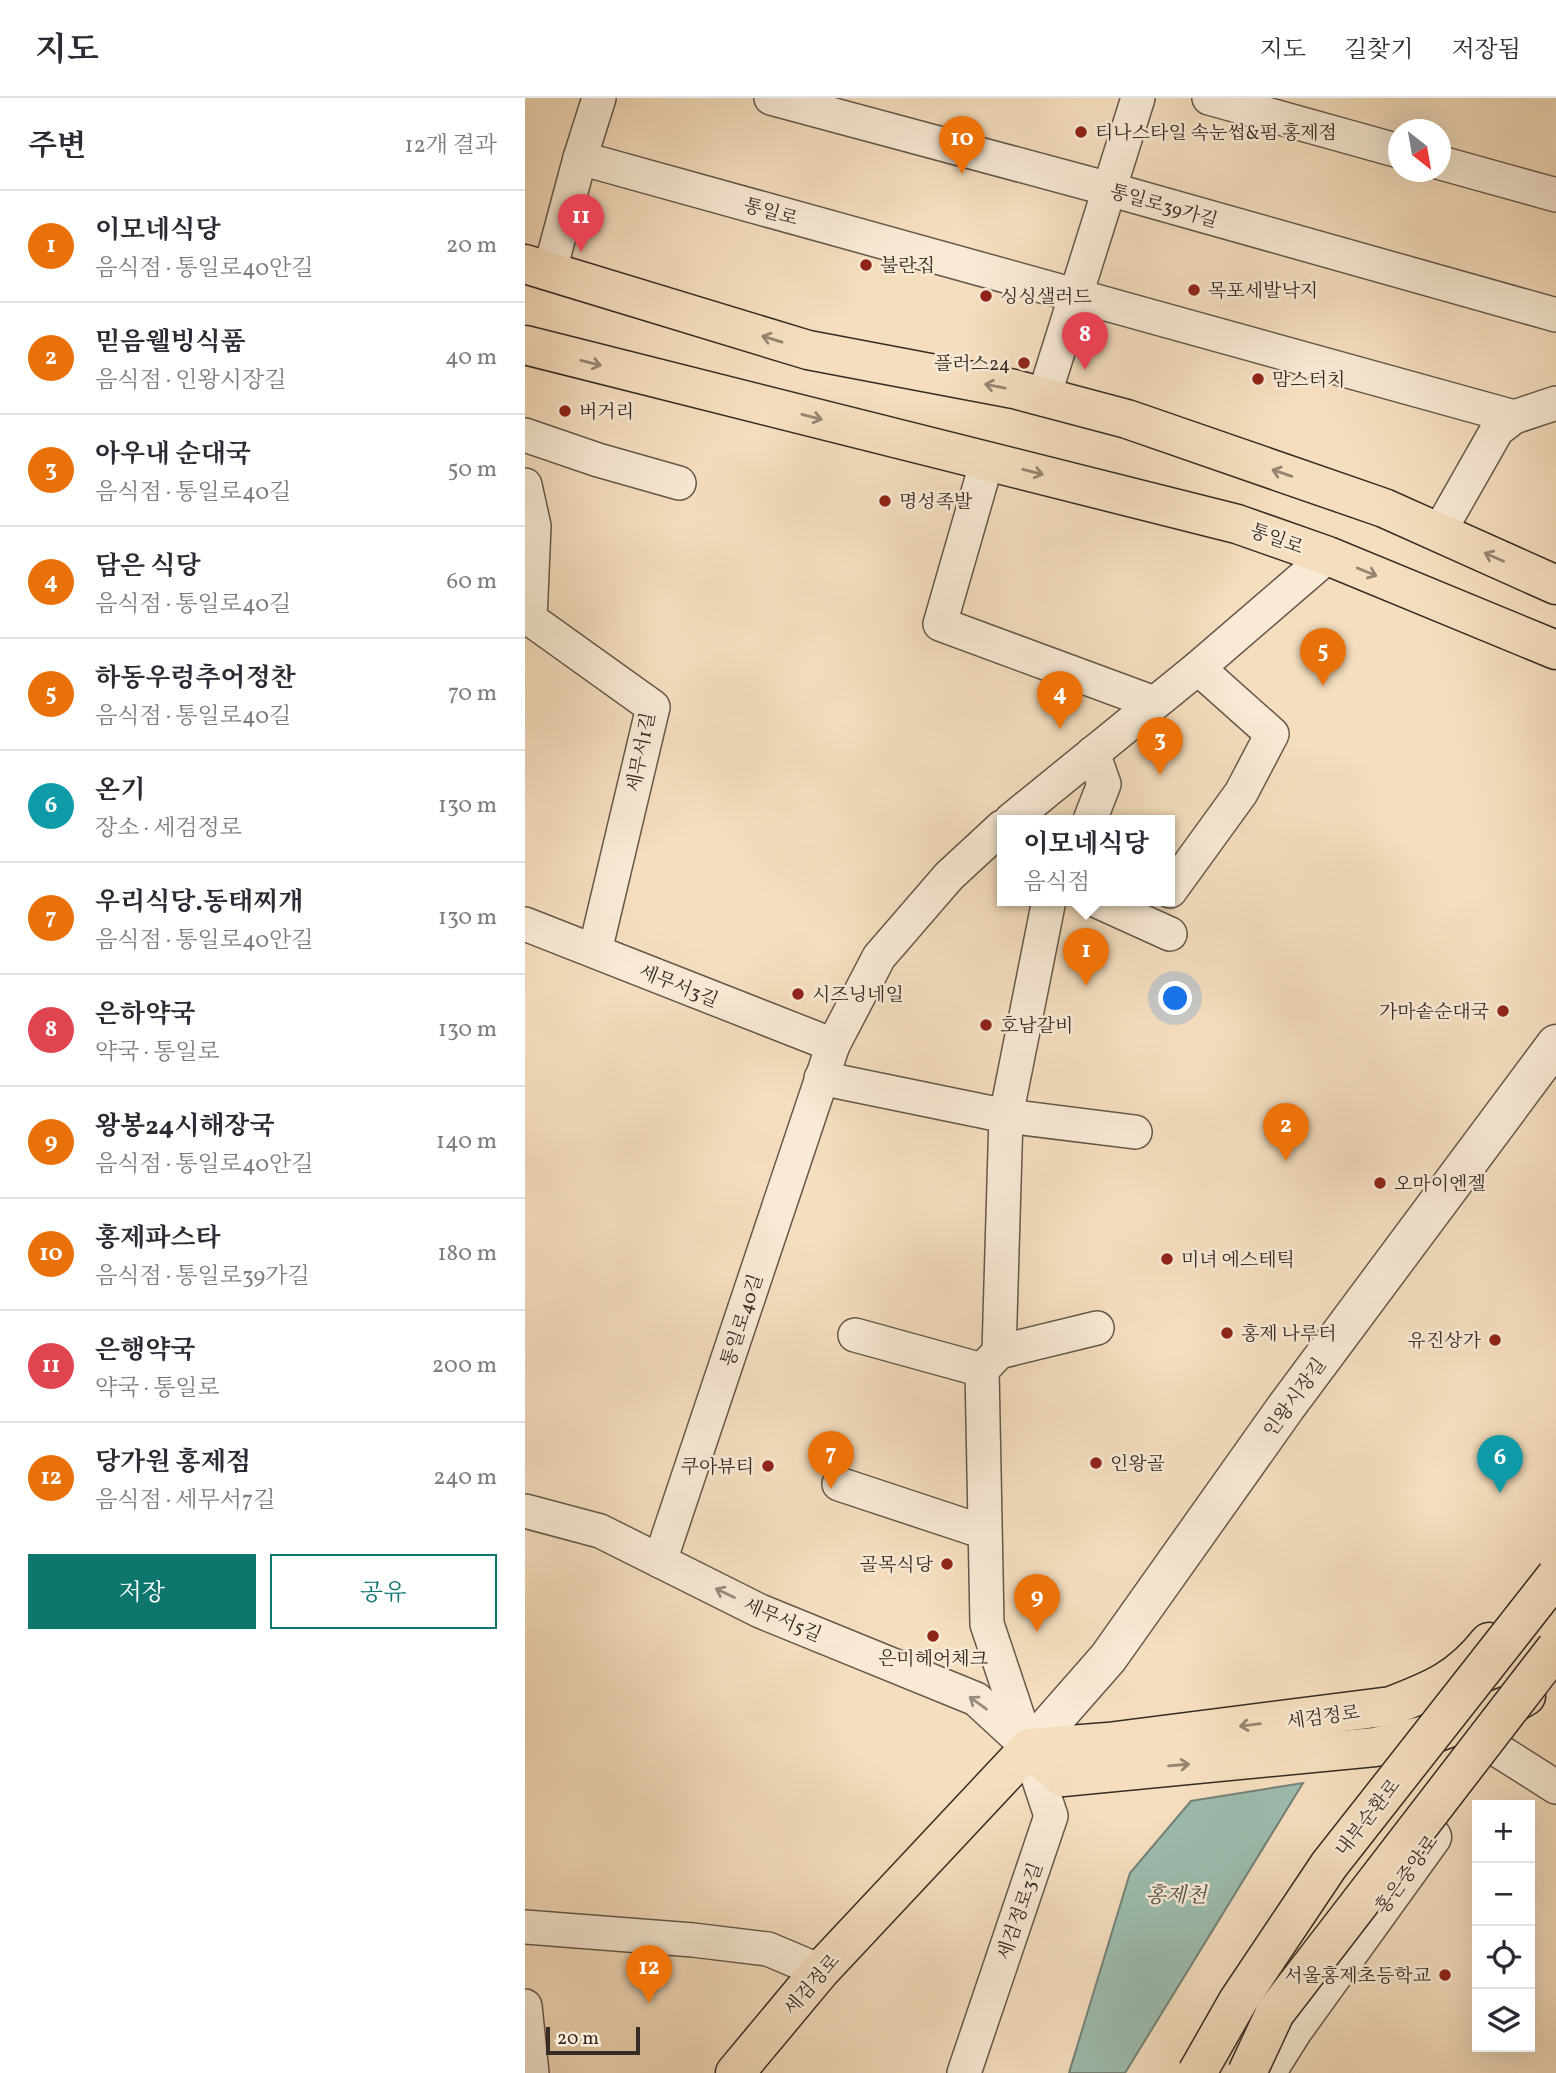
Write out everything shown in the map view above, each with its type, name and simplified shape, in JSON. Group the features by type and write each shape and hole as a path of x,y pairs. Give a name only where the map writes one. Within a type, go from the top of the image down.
{"main road":[{"path":"538,267 808,350 1044,396 1127,419 1384,509 1556,585"},
{"name":"통일로","path":"525,345 1237,524 1328,556 1556,650"},
{"name":"세검정로","path":"739,2072 820,1971 1029,1748 1063,1777 1109,1757 1391,1706 1434,1690 1457,1675 1478,1656 1556,1556"},
{"name":"내부순환로","path":"1197,2073 1238,2001 1329,1865 1556,1576"},
{"path":"1247,2073 1275,2012 1555,1667"},
{"name":"세검정로","path":"1109,1757 1375,1747 1438,1732 1514,1703 1555,1667"}],"street":[{"path":"538,267 580,158 599,98"},
{"name":"통일로39가길","path":"771,98 1109,189 1556,315"},
{"path":"1044,396 1138,98"},
{"path":"1209,98 1388,148"},
{"name":"통일로","path":"580,158 1514,417"},
{"path":"1451,166 1556,195"},
{"path":"1439,532 1497,430 1514,417 1556,403"},
{"path":"525,435 598,460 679,483"},
{"path":"986,461 940,624 1154,703"},
{"name":"세무서1길","path":"525,485 530,529 530,619 653,707 594,951"},
{"name":"통일로40길","path":"1021,815 1328,556"},
{"path":"1175,884 1241,793 1272,734 1198,668"},
{"path":"1092,815 1104,784 1093,753"},
{"name":"통일로40길","path":"660,1561 833,1045 879,957 949,876 997,835"},
{"name":"세검정로3길","path":"964,2073 1051,1816 987,1624 984,1532 990,1361 1006,1116 1048,906"},
{"path":"1116,906 1160,919"},
{"name":"세무서3길","path":"525,924 833,1045"},
{"name":"인왕시장길","path":"1029,1748 1108,1658 1286,1406 1556,1044"},
{"path":"821,1078 1006,1116 1135,1132"},
{"path":"855,1335 990,1361 1097,1328"},
{"path":"839,1484 984,1532"},
{"name":"세무서5길","path":"525,1511 600,1531 760,1611 976,1699 1029,1748"},
{"name":"홍은중앙로","path":"1266,2073 1293,2030 1555,1667"},
{"path":"1213,2073 1221,2056 1362,1842 1438,1732"},
{"path":"1496,1749 1556,1787"},
{"path":"525,1927 693,1940 768,1949 820,1971"},
{"path":"525,2006 532,2073"}],"water":[{"name":"홍제천","path":"1303,1783 1125,2073 1069,2073 1130,1873 1191,1801"}],"place":[{"name":"티나스타일 속눈썹&펌 홍제점","path":"1081,132"},
{"name":"홍제파스타","path":"962,174"},
{"name":"은행약국","path":"581,252"},
{"name":"불란집","path":"866,265"},
{"name":"목포세발낙지","path":"1194,290"},
{"name":"싱싱샐러드","path":"986,296"},
{"name":"플러스24","path":"1024,363"},
{"name":"은하약국","path":"1085,370"},
{"name":"맘스터치","path":"1258,379"},
{"name":"버거리","path":"565,411"},
{"name":"명성족발","path":"885,501"},
{"name":"하동우렁추어정찬","path":"1323,686"},
{"name":"담은 식당","path":"1060,729"},
{"name":"아우내 순대국","path":"1160,775"},
{"name":"이모네식당","path":"1086,986"},
{"name":"시즈닝네일","path":"798,994"},
{"name":"가마솥순대국","path":"1503,1011"},
{"name":"호남갈비","path":"986,1025"},
{"name":"믿음웰빙식품","path":"1286,1161"},
{"name":"오마이엔젤","path":"1380,1183"},
{"name":"미녀 에스테틱","path":"1167,1259"},
{"name":"홍제 나루터","path":"1227,1333"},
{"name":"유진상가","path":"1495,1340"},
{"name":"인왕골","path":"1096,1463"},
{"name":"쿠아뷰티","path":"768,1466"},
{"name":"우리식당.동태찌개","path":"831,1489"},
{"name":"온기","path":"1500,1493"},
{"name":"골목식당","path":"947,1564"},
{"name":"왕봉24시해장국","path":"1037,1632"},
{"name":"은미헤어체크","path":"933,1636"},
{"name":"서울홍제초등학교","path":"1445,1975"},
{"name":"당가원 홍제점","path":"649,2003"}]}
